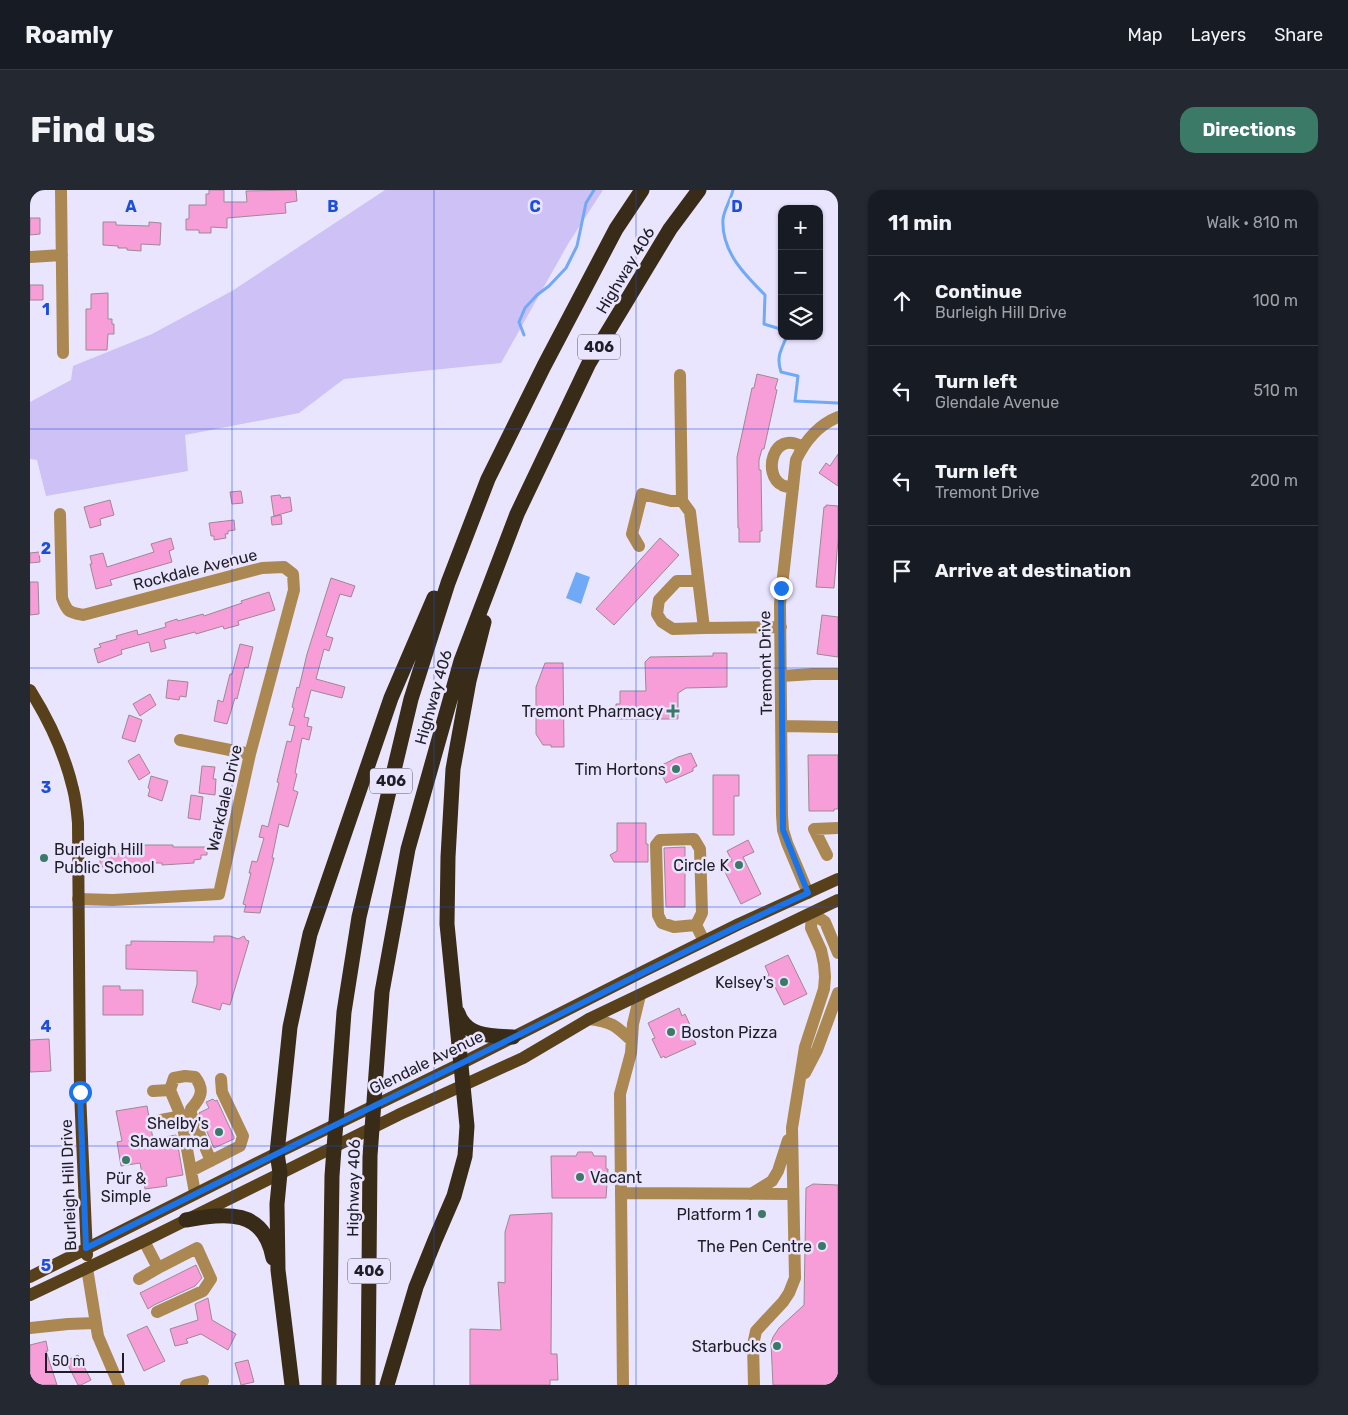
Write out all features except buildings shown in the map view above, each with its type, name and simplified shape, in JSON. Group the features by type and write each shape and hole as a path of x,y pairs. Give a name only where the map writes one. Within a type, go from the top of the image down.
{"highway":[{"name":"Highway 406","path":"329,1385 332,1176 344,1012 359,917 411,699 448,584 488,478 616,229 642,190"},
{"name":"Highway 406","path":"368,1385 370,1156 382,992 408,850 460,661 517,514 589,364 670,228 699,190"},
{"path":"292,1385 278,1270 277,1204 280,1173 277,1153 290,1027 310,934 391,698 488,478"},
{"path":"387,1385 416,1287 454,1196 465,1156 467,1126 447,924 448,857 453,769 469,681 517,514"},
{"path":"454,1002 461,1022 477,1034 513,1037"},
{"path":"186,1220 218,1214 235,1215 258,1225 272,1248 282,1303"}],"main road":[{"name":"Burleigh Hill Drive","path":"30,690 62,753 74,790 78,823 80,1092 87,1268"},
{"name":"Glendale Avenue","path":"30,1277 195,1193 460,1064 704,941 838,879"},
{"path":"808,893 812,912"},
{"path":"30,1295 463,1085 523,1058 589,1019 838,900"}],"street":[{"path":"61,190 63,353"},
{"path":"30,256 62,255"},
{"path":"680,374 682,501 690,512 704,628"},
{"name":"Tremont Drive","path":"808,893 783,830 781,588 796,460 802,447 818,428 838,417"},
{"path":"793,488 781,485 775,478 772,464 778,447 792,443 802,447"},
{"path":"639,546 632,534 642,494 671,501 682,501"},
{"name":"Rockdale Avenue","path":"60,514 62,598 66,610 72,613 83,615 262,568 284,567 294,574"},
{"name":"Warkdale Drive","path":"78,899 113,900 219,894 250,754 294,590 294,574"},
{"path":"698,581 677,581 659,600 657,614 662,622 673,629 781,627"},
{"path":"781,676 838,674"},
{"path":"782,726 838,727"},
{"path":"180,740 250,754"},
{"path":"827,855 814,829 838,828"},
{"path":"694,839 700,849 702,913 696,925 674,927 662,923 658,915 656,845 660,840 694,839"},
{"path":"812,912 825,922 838,952"},
{"path":"801,1080 805,1047 824,989 825,977 821,950 810,928 812,912"},
{"path":"696,925 704,941"},
{"path":"754,1385 753,1345 756,1331 789,1293 795,1278 792,1128 797,1091 817,1050 838,993"},
{"path":"623,1385 620,1094 631,1052 634,1016 640,995"},
{"path":"589,1019 616,1025 631,1040"},
{"path":"161,1120 186,1115 202,1094 200,1083 195,1077 174,1078 170,1090"},
{"path":"191,1171 240,1146 243,1136 222,1092 221,1078"},
{"path":"170,1090 211,1161"},
{"path":"153,1091 170,1090"},
{"path":"186,1115 195,1193"},
{"path":"750,1194 772,1181 778,1171 792,1128"},
{"path":"622,1193 792,1194"},
{"path":"144,1240 158,1268"},
{"path":"138,1279 197,1248 211,1278 202,1290 156,1312"},
{"path":"87,1268 98,1336 120,1385"},
{"path":"30,1328 96,1323"},
{"path":"186,1385 203,1380"}],"shaded area":[{"path":"385,190 603,190 568,244 501,363 344,379 299,413 185,435 188,471 46,496 37,460 30,459 30,402 71,380 73,366 152,334 232,291"}],"water":[{"path":"576,572 590,577 581,604 566,598"}],"waterway":[{"path":"524,335 519,322 525,308 566,268 577,246 586,203 594,190"},
{"path":"733,190 723,219 723,231 726,241 735,261 765,295 764,324 778,329"},
{"path":"785,340 779,362 781,372 798,376 795,401 838,403"}],"place":[{"name":"Tremont Pharmacy","path":"673,711"},
{"name":"Tim Hortons","path":"676,769"},
{"name":"Burleigh Hill Public School","path":"44,858"},
{"name":"Circle K","path":"739,865"},
{"name":"Kelsey's","path":"784,982"},
{"name":"Boston Pizza","path":"671,1032"},
{"name":"Shelby's Shawarma","path":"219,1132"},
{"name":"Pür & Simple","path":"126,1160"},
{"name":"Vacant","path":"580,1177"},
{"name":"Platform 1","path":"762,1214"},
{"name":"The Pen Centre","path":"822,1246"},
{"name":"Starbucks","path":"777,1346"}],"route":[{"path":"80,1092 86,1248 739,924 808,893 783,830 781,588"}]}
